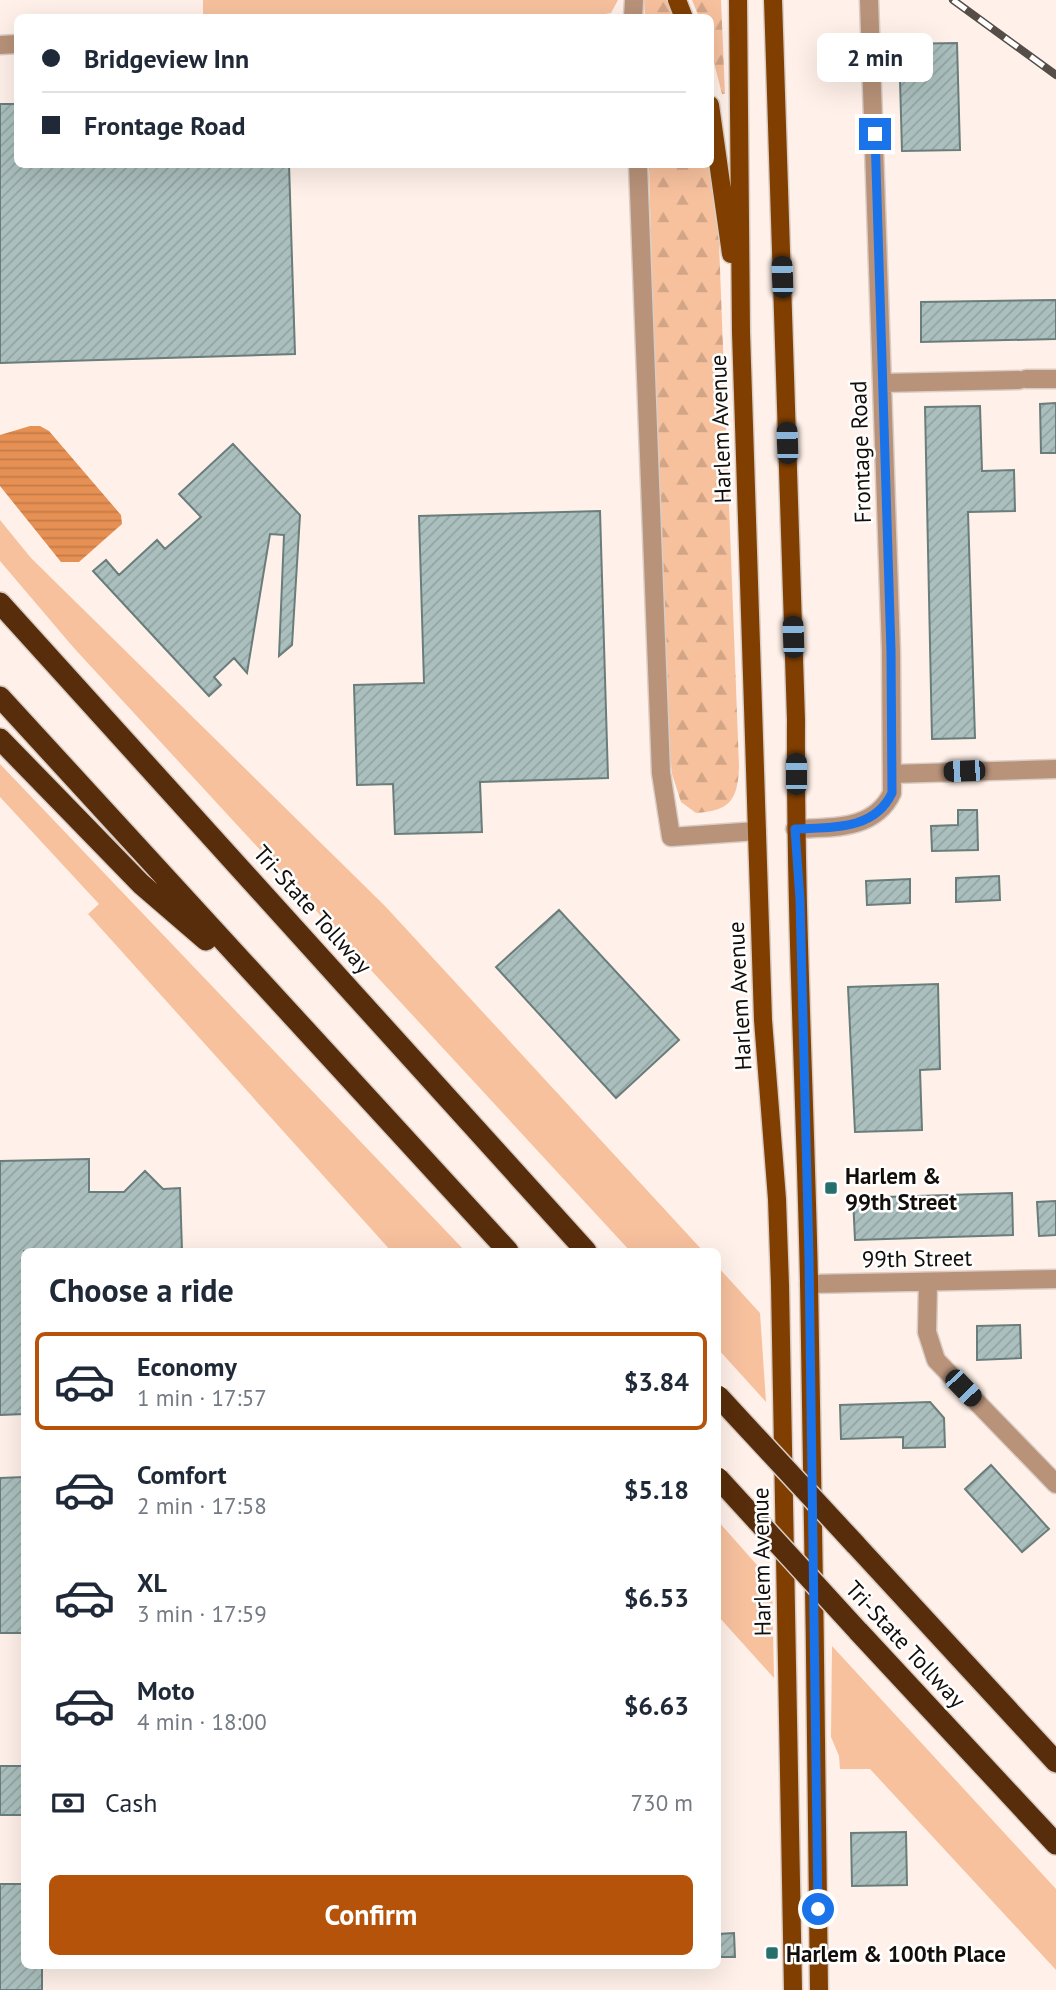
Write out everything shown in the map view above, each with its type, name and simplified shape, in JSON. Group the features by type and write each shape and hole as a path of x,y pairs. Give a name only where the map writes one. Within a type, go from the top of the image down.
{"highway":[{"name":"Tri-State Tollway","path":"0,603 583,1248"},
{"path":"0,697 505,1248"},
{"path":"0,738 141,884 275,998"},
{"name":"Tri-State Tollway","path":"721,1399 1056,1762"},
{"name":"Tri-State Tollway","path":"721,1481 1056,1844"}],"main road":[{"name":"Harlem Avenue","path":"737,0 741,332 763,1020 777,1199 780,1285 793,1990"},
{"path":"773,0 796,720 795,829 800,900 809,1284 819,1990"},
{"path":"714,134 741,332"},
{"name":"99th Street","path":"780,1285 809,1284"}],"street":[{"name":"Frontage Road","path":"795,829 848,826 875,815 886,805 892,793 869,0"},
{"path":"638,168 661,773 671,837 757,831"},
{"path":"882,383 1056,379"},
{"path":"892,774 1056,769"},
{"name":"99th Street","path":"809,1284 1056,1279"},
{"path":"929,1283 928,1332 936,1360 1056,1484"}],"green space":[{"path":"203,0 618,0 611,13 605,14 203,14"},
{"path":"644,0 669,0 676,14 645,14"},
{"path":"692,0 721,0 725,94 722,94 714,63 714,14 698,14"},
{"path":"714,164 739,766 737,787 730,802 717,810 696,813 681,802 672,774 662,665 649,168 714,168"},
{"path":"0,520 31,558 385,906 700,1248 627,1248 73,647 0,561"},
{"path":"0,764 462,1248 388,1248 88,914 99,904 0,797"},
{"path":"721,1270 760,1313 766,1402 721,1352"},
{"path":"721,1524 772,1582 774,1678 721,1619"},
{"path":"832,1646 1056,1889 1056,1970 870,1769 840,1769 839,1756 831,1737"}],"shaded area":[{"path":"30,426 40,426 49,431 121,515 122,524 79,562 61,562 0,486 0,435"}],"building":[{"path":"957,43 960,150 902,151 899,44"},
{"path":"0,104 14,104 14,168 289,168 295,354 0,363"},
{"path":"1056,300 1056,339 921,342 921,302"},
{"path":"1056,403 1056,453 1041,453 1040,404"},
{"path":"980,406 982,471 1014,470 1015,511 968,512 975,738 932,739 925,407"},
{"path":"233,444 300,515 292,645 279,656 284,535 270,534 247,673 234,658 214,677 221,685 209,696 93,571 106,560 119,575 157,540 165,549 201,517 179,494"},
{"path":"600,511 608,778 480,782 482,832 395,834 393,784 357,785 354,685 424,683 419,516"},
{"path":"958,810 977,810 978,850 932,851 931,826 958,825"},
{"path":"999,876 1000,900 956,902 956,878"},
{"path":"910,879 910,903 867,905 866,881"},
{"path":"559,910 679,1040 616,1098 496,967"},
{"path":"938,984 940,1069 920,1070 922,1130 855,1132 848,987"},
{"path":"89,1159 89,1192 124,1192 145,1171 163,1189 180,1188 182,1248 21,1248 21,1414 0,1415 0,1161"},
{"path":"1012,1193 1013,1235 855,1240 853,1198"},
{"path":"1056,1201 1056,1235 1039,1236 1037,1202"},
{"path":"1020,1325 1021,1358 977,1360 977,1326"},
{"path":"930,1402 944,1418 945,1447 903,1448 903,1437 841,1439 840,1405"},
{"path":"991,1465 1049,1529 1022,1552 965,1489"},
{"path":"21,1477 21,1633 0,1633 0,1478"},
{"path":"0,1766 21,1766 21,1815 0,1815"},
{"path":"906,1832 907,1885 852,1886 851,1833"},
{"path":"0,1884 21,1884 21,1969 42,1969 42,1990 0,1990"},
{"path":"734,1933 735,1957 721,1957 721,1934"}],"railway":[{"path":"953,0 1056,75"}],"place":[{"name":"Harlem & 99th Street","path":"831,1188"},
{"name":"Harlem & 100th Place","path":"772,1953"}],"route":[{"path":"818,1909 809,1258 800,900 795,829 848,826 861,822 886,805 892,793 891,651 875,134"}]}
